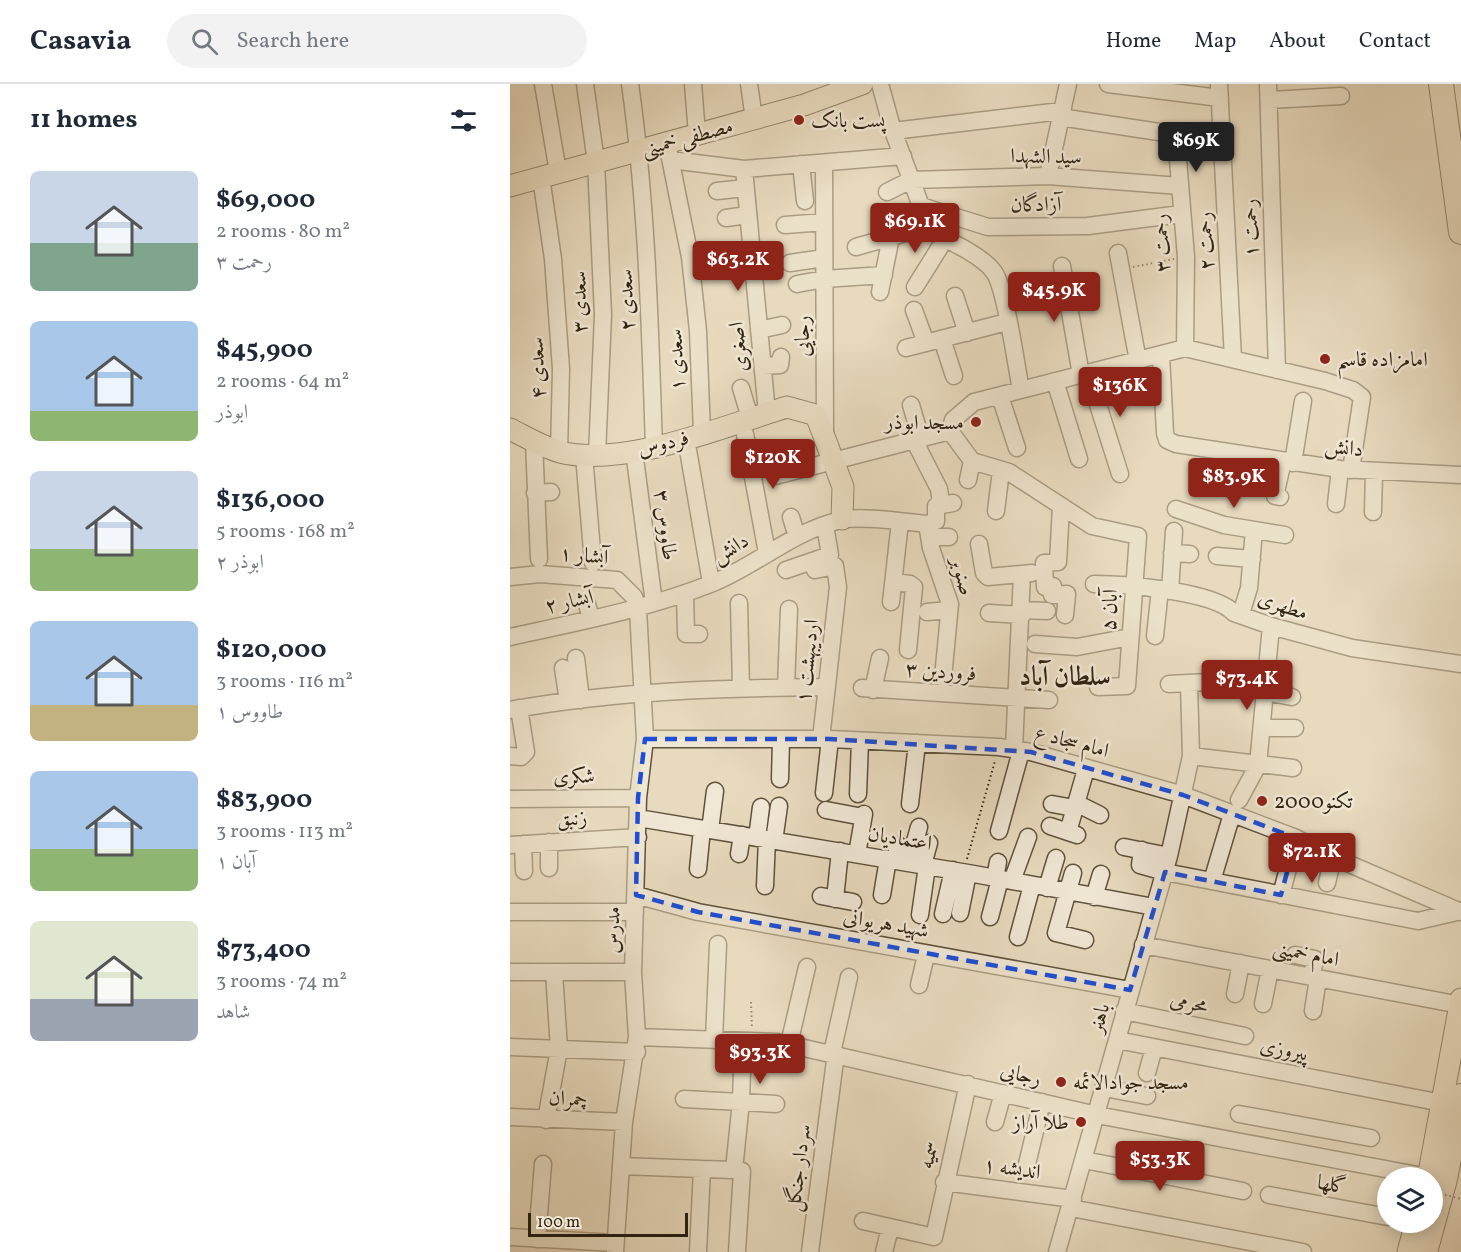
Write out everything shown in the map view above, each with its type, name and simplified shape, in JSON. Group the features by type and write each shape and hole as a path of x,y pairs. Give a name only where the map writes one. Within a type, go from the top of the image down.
{"highway":[{"path":"1441,84 1461,232"},
{"path":"1425,1252 1454,1105"}],"main road":[{"name":"مصطفی خمینی","path":"510,186 640,150 669,151 697,134 754,118 824,91 862,84"},
{"name":"فردوس","path":"510,429 559,452 644,449 754,422 787,406 807,411 816,415 843,487 834,522"},
{"path":"1432,1167 1454,1105 1461,1002"},
{"path":"1408,1252 1413,1233"}],"street":[{"name":"سعدی ۴","path":"543,84 561,369 559,452"},
{"name":"سعدی ۳","path":"585,84 596,162 603,315 592,451 593,564"},
{"name":"سعدی ۲","path":"630,84 640,150 648,281 644,449"},
{"path":"693,84 697,134"},
{"path":"749,84 754,118"},
{"path":"880,84 893,131 921,206 923,228"},
{"path":"1047,176 1068,84"},
{"path":"1108,84 1220,91"},
{"name":"رحمت ۲","path":"1220,91 1233,359"},
{"path":"1268,92 1341,96"},
{"name":"رحمت ۱","path":"1268,92 1277,370"},
{"path":"893,131 1061,114 1158,132"},
{"name":"رحمت ۳","path":"1176,135 1186,257 1185,348"},
{"path":"669,151 744,169 903,156"},
{"name":"سعدی ۱","path":"669,151 690,257 698,332 702,433"},
{"name":"رجایی","path":"824,163 825,437"},
{"path":"801,164 805,201"},
{"name":"اصغری","path":"744,169 763,366 754,422"},
{"name":"سید الشهدا","path":"911,180 1047,176 1180,186"},
{"path":"887,192 911,180"},
{"path":"717,191 745,188"},
{"name":"آزادگان","path":"921,206 988,227 1088,226 1181,214"},
{"path":"726,218 748,215"},
{"path":"785,225 824,222"},
{"path":"856,247 923,228 945,239 993,271 1001,287 1021,390"},
{"path":"880,292 891,237"},
{"path":"915,287 945,239"},
{"path":"790,263 824,258"},
{"path":"1120,261 1138,360"},
{"path":"1062,266 1084,374 1119,474"},
{"path":"797,284 824,279 884,275"},
{"path":"955,296 967,333"},
{"path":"914,310 954,375"},
{"path":"906,348 1007,322"},
{"path":"759,330 782,325"},
{"path":"950,431 953,420 974,402 1185,348 1325,381 1353,390 1362,397 1336,504"},
{"name":"دانش","path":"1161,355 1167,440 1346,470 1461,475"},
{"path":"763,366 780,365 781,357"},
{"path":"1055,381 1079,459"},
{"path":"741,388 754,422 767,553"},
{"path":"1000,396 1017,448"},
{"path":"1281,497 1275,496 1288,462 1303,400"},
{"path":"911,405 917,440 947,503 936,506 936,521 928,531"},
{"path":"775,476 950,431"},
{"path":"950,431 972,462 1009,472 1061,506 1058,562 1044,563 1045,587 1053,586 1052,595 1066,594 1065,615"},
{"path":"534,442 543,493 539,559"},
{"name":"طاووس ۳","path":"644,449 646,606"},
{"path":"688,450 711,583"},
{"path":"789,453 794,471"},
{"path":"968,480 972,462"},
{"path":"996,512 1001,470"},
{"path":"1373,512 1374,472"},
{"name":"آبان ۵","path":"1061,506 1092,526 1138,536 1127,687 1098,687"},
{"path":"1176,509 1224,525 1285,535"},
{"path":"796,514 801,534"},
{"path":"786,570 830,555 834,522 900,522 949,537"},
{"name":"دانش","path":"646,606 711,583 801,534 834,522"},
{"path":"891,602 900,522"},
{"path":"1241,614 1249,588 1254,530"},
{"name":"صنوبر","path":"928,531 950,610 939,637 943,678"},
{"path":"1155,636 1173,553 1174,531"},
{"path":"980,544 984,573 988,577 1045,572"},
{"path":"1173,553 1190,554"},
{"path":"1217,556 1252,559"},
{"name":"اردیبهشت ۱","path":"812,561 815,570 835,566 838,587 827,687 825,802 863,815 849,853"},
{"name":"آبشار ۱","path":"510,575 540,574 617,580 646,606"},
{"path":"999,831 1016,699 1022,612 1022,574"},
{"path":"895,582 910,584 914,587 908,650"},
{"name":"مطهری","path":"1094,584 1133,584 1165,590 1226,604 1234,613 1271,626 1352,648 1461,664"},
{"path":"685,593 686,634 699,634"},
{"path":"739,603 741,688"},
{"name":"آبشار ۲","path":"510,637 589,611 646,606"},
{"name":"مدرس","path":"615,1247 624,1122 637,1045 633,972 638,798 645,739 642,692 646,606"},
{"path":"786,687 789,609"},
{"path":"927,612 950,610"},
{"path":"989,613 1047,611"},
{"path":"1212,881 1235,807 1258,765 1271,626"},
{"path":"1035,644 1077,647 1130,637"},
{"name":"فروردین ۳","path":"880,658 868,689 1049,700"},
{"path":"569,663 575,700"},
{"path":"1169,684 1267,686 1292,697"},
{"name":"باهنر","path":"1058,1252 1165,872 1183,795 1191,756 1189,684"},
{"path":"510,756 521,757 526,752 515,709 642,692 827,687"},
{"path":"1262,728 1295,728"},
{"name":"امام سجاد ع","path":"645,739 826,739 1011,749 1235,807 1333,857 1461,911"},
{"path":"780,779 781,740"},
{"path":"858,794 860,741"},
{"path":"910,804 917,743"},
{"path":"1191,756 1293,768"},
{"path":"1050,826 1073,834 1075,806 1086,769"},
{"path":"698,869 715,791"},
{"name":"شکری","path":"510,799 638,798"},
{"path":"1052,804 1075,806 1100,815"},
{"path":"765,886 769,837 779,806"},
{"path":"761,807 769,837"},
{"name":"اعتمادیان","path":"638,818 769,837 849,853 907,860 961,872 1001,875 1039,886 1154,908"},
{"path":"882,895 907,860 919,827"},
{"name":"زنبق","path":"516,844 638,837"},
{"path":"739,854 769,837"},
{"path":"990,917 1001,875 1028,837"},
{"path":"1281,895 1296,838"},
{"path":"549,842 549,868"},
{"path":"907,860 929,843"},
{"path":"516,844 519,869"},
{"path":"1124,847 1169,855"},
{"path":"1142,850 1140,865 1281,895 1304,893 1418,921 1461,911"},
{"path":"849,853 828,898 853,902"},
{"path":"1327,883 1333,857"},
{"path":"1018,937 1017,911 1039,886 1056,858"},
{"path":"907,860 920,915"},
{"path":"951,913 961,872"},
{"path":"1073,873 1052,926 1056,933 1085,940"},
{"path":"1094,897 1101,874"},
{"name":"شهید هریوانی","path":"510,912 636,904 698,912 1130,990"},
{"path":"714,1040 718,944"},
{"name":"امام خمینی","path":"1143,945 1461,1002"},
{"path":"1292,973 1295,952 1315,959 1312,1011"},
{"name":"شهید هریوانی","path":"919,984 927,955"},
{"path":"1235,994 1241,963"},
{"path":"789,1044 807,967"},
{"path":"1263,1004 1270,969"},
{"path":"510,972 633,972"},
{"path":"546,1120 559,1049 554,972"},
{"name":"سردار جنگل","path":"810,1252 834,1053 849,977"},
{"name":"محرمی","path":"1124,1011 1245,1036"},
{"name":"رجایی","path":"510,1047 559,1049 714,1040 789,1044 1096,1115 1377,1168"},
{"name":"پیروزی","path":"1117,1040 1454,1105"},
{"path":"734,1170 748,1041"},
{"path":"1147,1073 1154,1048"},
{"name":"سمیه","path":"890,1228 934,1237 944,1182 968,1084"},
{"path":"1104,1088 1148,1096"},
{"path":"995,1122 1003,1093"},
{"path":"684,1099 776,1104"},
{"path":"1027,1164 1042,1102"},
{"path":"1239,1114 1371,1138"},
{"name":"چمران","path":"510,1117 624,1122"},
{"path":"1297,1153 1303,1127"},
{"path":"1084,1160 1243,1191"},
{"path":"537,1239 543,1164"},
{"path":"621,1166 742,1172 737,1252"},
{"path":"698,1252 702,1169"},
{"name":"اندیشه ۱","path":"944,1182 1072,1204 1304,1252"},
{"name":"گلها","path":"1269,1195 1377,1215"},
{"path":"863,1221 890,1228 884,1252"},
{"path":"510,1238 615,1247"}],"path":[{"path":"1120,261 1186,257"},
{"path":"961,872 1011,749"},
{"path":"748,1041 751,1002"},
{"path":"1443,1194 1461,1199"}],"highlighted area":[{"path":"645,739 830,739 1031,752 1183,795 1296,838 1281,895 1165,872 1130,990 698,912 636,895 638,798"}],"place":[{"name":"پست بانک","path":"799,120"},
{"name":"امامزاده قاسم","path":"1325,359"},
{"name":"مسجد ابوذر","path":"976,422"},
{"name":"تکنو2000","path":"1262,801"},
{"name":"مسجد جوادالائمه","path":"1061,1082"},
{"name":"طلا آراز","path":"1081,1122"}],"district":[{"name":"سلطان آباد","path":"1065,676"}]}
